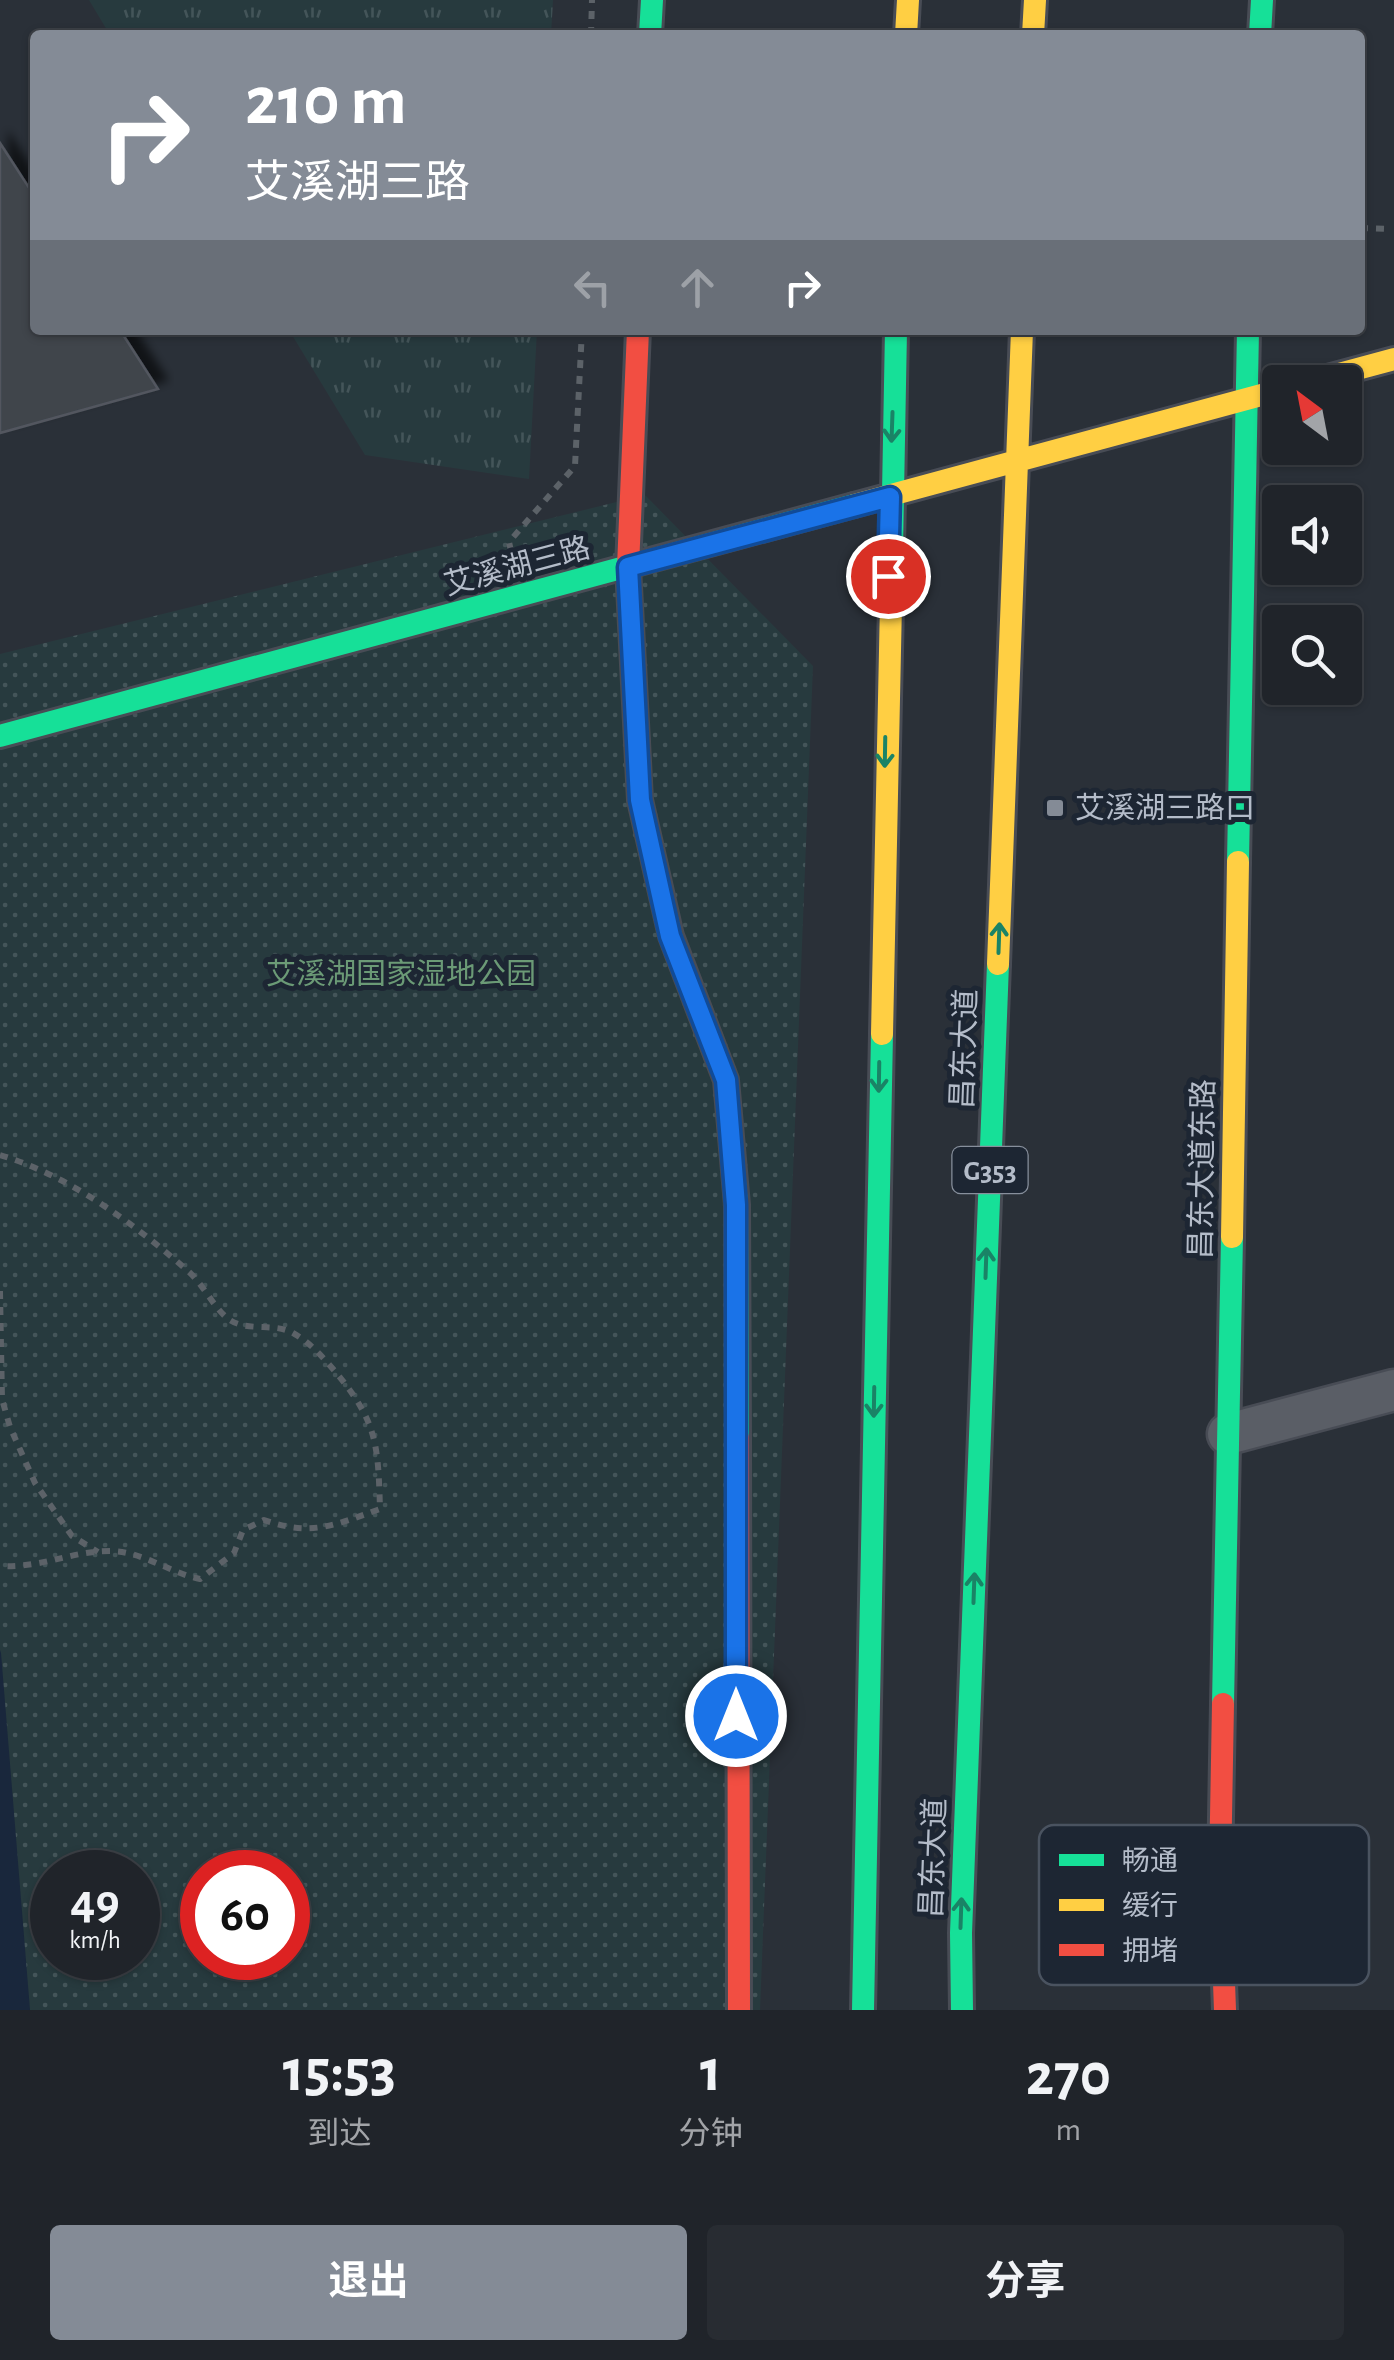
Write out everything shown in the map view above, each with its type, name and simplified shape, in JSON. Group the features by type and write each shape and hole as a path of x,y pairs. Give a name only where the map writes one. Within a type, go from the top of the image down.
{"main road":[{"path":"650,30 652,0"},
{"path":"906,30 908,0"},
{"path":"1033,30 1034,0"},
{"path":"1260,30 1262,0"},
{"path":"638,335 628,567 640,800 670,936 726,1080 736,1205 738,2010"},
{"path":"863,2010 896,335"},
{"name":"昌东大道","path":"962,2010 961,1933 1022,335"},
{"name":"昌东大道东路","path":"1221,1825 1248,335"},
{"path":"1362,368 1394,359"},
{"name":"艾溪湖三路","path":"0,736 1262,395"},
{"name":"昌东大道东路","path":"1224,1985 1225,2010"}],"street":[{"path":"1228,1434 1394,1390"}],"path":[{"path":"591,30 592,0"},
{"path":"1365,228 1390,229"},
{"path":"523,595 509,542 575,466 582,335"},
{"path":"0,1156 26,1163 104,1203 190,1272 228,1319 252,1328 291,1330 322,1356 366,1408 378,1454 380,1508 319,1530 290,1530 264,1520 243,1530 234,1553 200,1580 174,1574 142,1556 99,1552 34,1568 0,1566"},
{"path":"0,1291 2,1399 10,1427 35,1483 72,1536 99,1552"}],"green space":[{"path":"89,0 553,0 551,30 107,30"},
{"path":"292,335 537,335 529,479 365,455"},
{"name":"艾溪湖国家湿地公园","path":"645,495 813,666 760,2010 0,2010 0,654"}],"water":[{"path":"0,1650 1,1653 30,2010 0,2010"}],"building":[{"path":"0,143 30,189 30,335 123,335 158,389 0,433"}],"traffic: fast":[{"path":"650,30 652,0"},
{"path":"1260,30 1262,0"},
{"path":"891,603 896,335"},
{"path":"1238,862 1248,335"},
{"path":"0,736 854,505"},
{"path":"637,742 640,800 671,936 726,1080 737,1205 738,1438"},
{"path":"962,2010 961,1933 998,964"},
{"path":"863,2010 882,1034"},
{"path":"1223,1704 1232,1237"}],"traffic: slow":[{"path":"906,30 908,0"},
{"path":"1033,30 1035,0"},
{"path":"998,964 1022,335"},
{"path":"1362,368 1394,359"},
{"path":"854,505 1262,395"},
{"path":"882,1034 891,603"},
{"path":"1232,1237 1238,862"}],"traffic: jam":[{"path":"637,742 628,567 638,335"},
{"path":"738,1438 739,2010"},
{"path":"1221,1825 1223,1704"},
{"path":"1224,1985 1225,2010"}],"place":[{"name":"艾溪湖三路口","path":"1055,808"}],"route":[{"path":"736,1716 736,1205 726,1080 670,936 640,800 628,567 890,497 888,576"}]}
